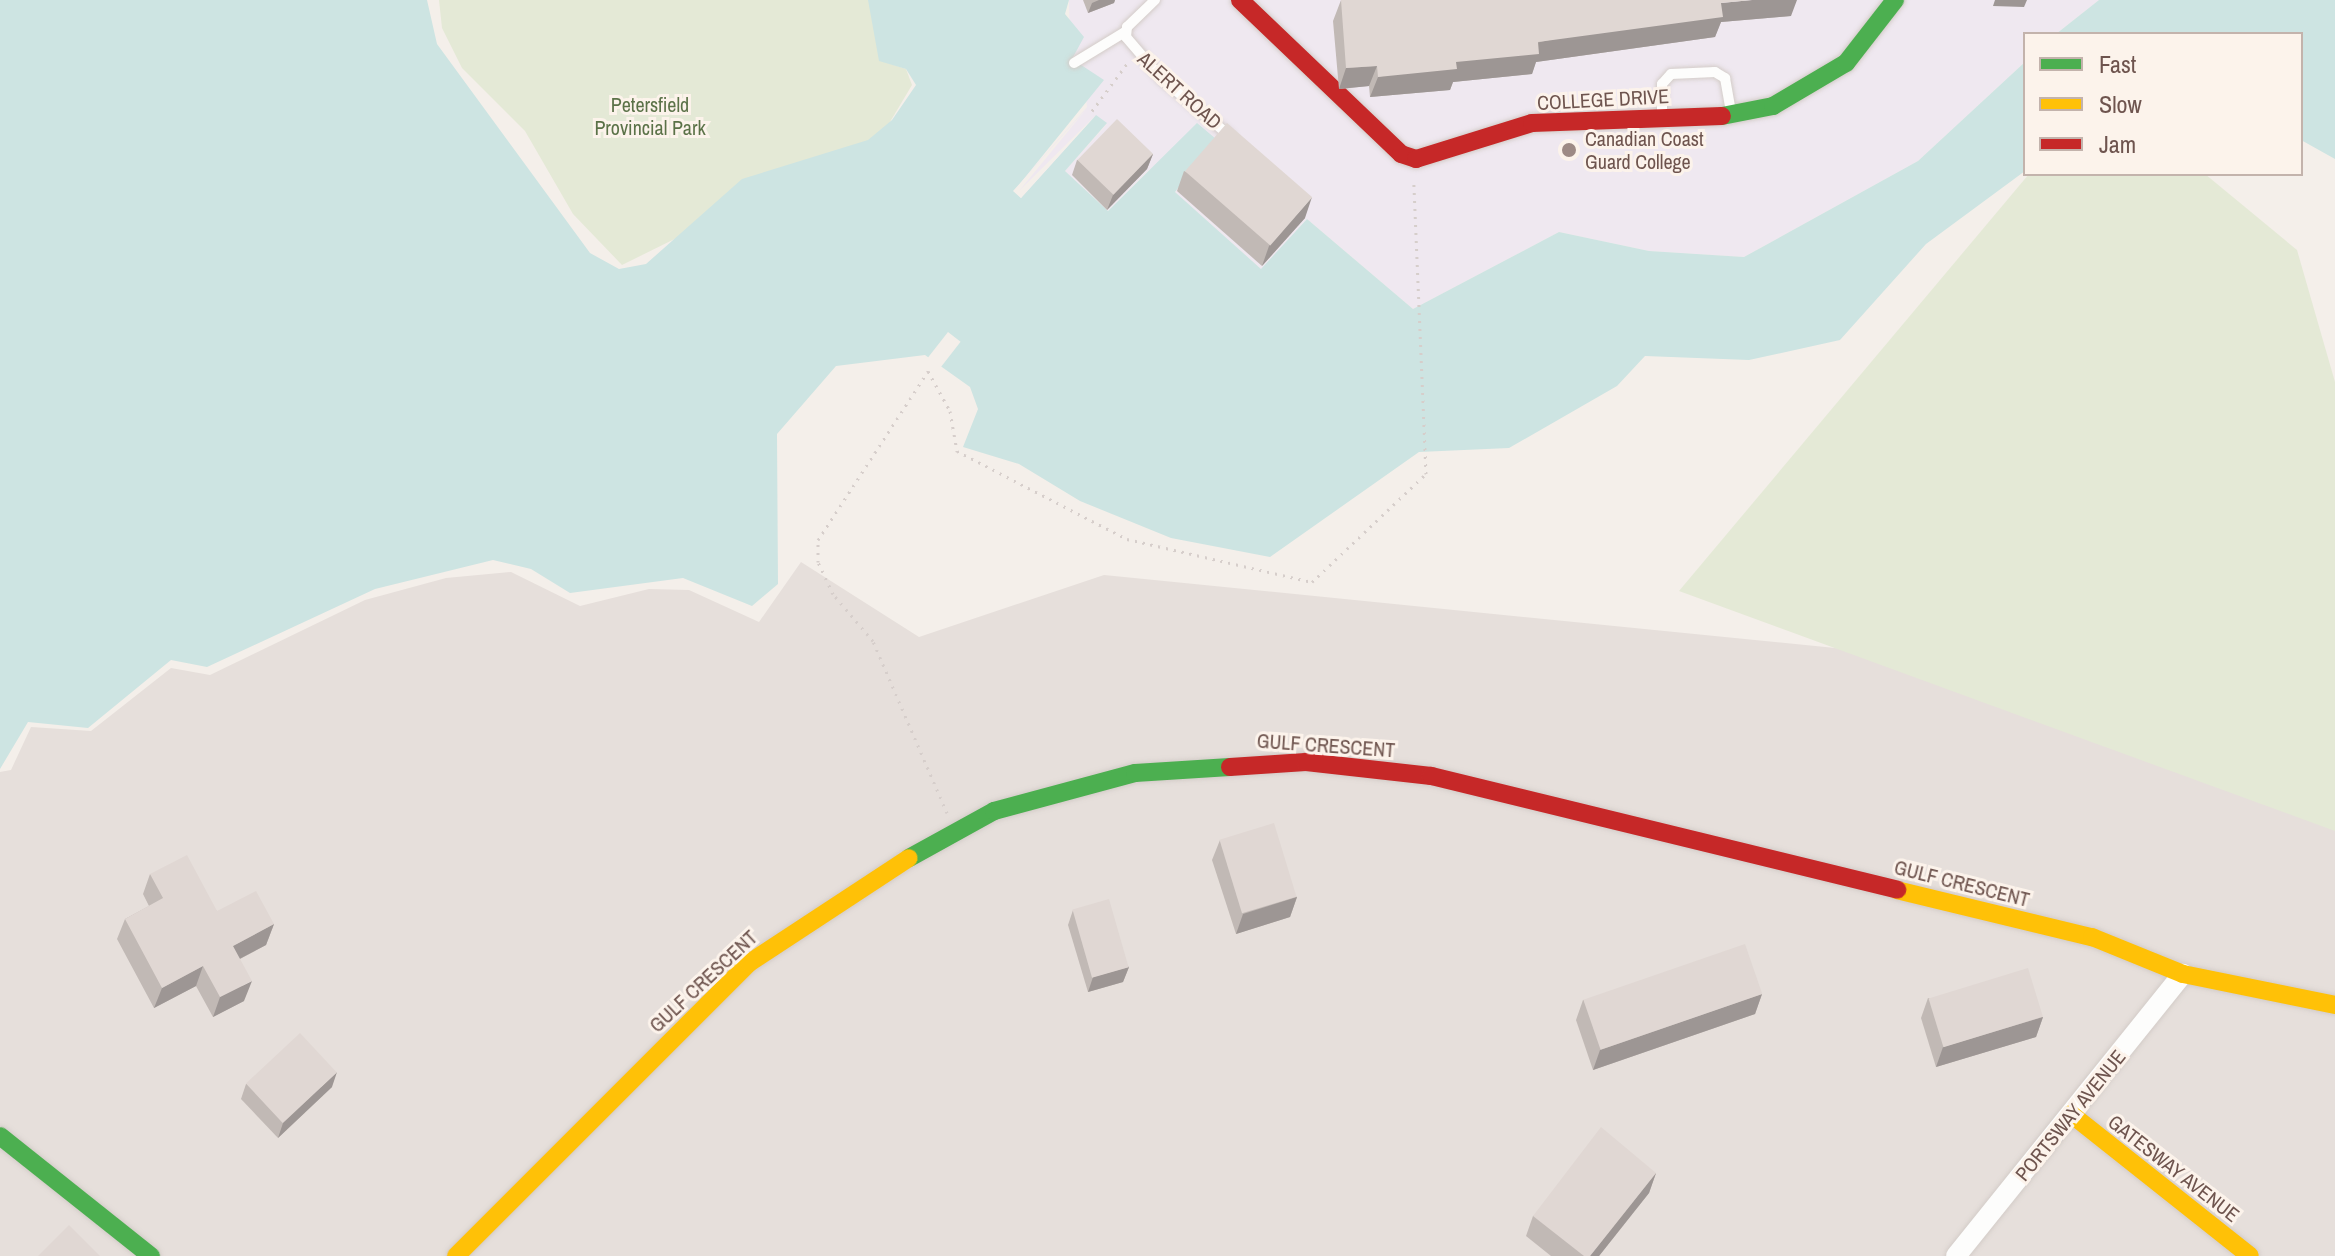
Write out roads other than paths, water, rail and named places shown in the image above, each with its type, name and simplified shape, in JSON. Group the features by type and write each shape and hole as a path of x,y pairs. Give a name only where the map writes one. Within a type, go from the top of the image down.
{"street":[{"name":"COLLEGE DRIVE","path":"1240,0 1409,158 1458,150 1532,123 1731,115 1773,106 1821,83 1868,40 1895,0"},
{"name":"GULF CRESCENT","path":"456,1256 749,963 954,829 1041,794 1135,773 1253,762 1348,764 1484,787 2092,937 2183,974 2335,1005"},
{"name":"PORTSWAY AVENUE","path":"1956,1256 2183,974"},
{"name":"GATESWAY AVENUE","path":"2071,1114 2250,1256"},
{"path":"0,1136 151,1256"}],"lane":[{"name":"ALERT ROAD","path":"1155,0 1125,32 1136,51 1245,148"},
{"path":"1074,63 1125,32"},
{"path":"1662,118 1662,84 1671,74 1715,72 1725,78 1731,115"}],"water":[{"path":"0,0 427,0 437,44 590,253 619,269 646,264 742,179 868,140 892,120 916,85 906,69 879,61 868,0 1069,0 1065,14 1084,37 1072,59 1104,80 1014,191 1021,198 1096,115 1107,123 1065,171 1108,211 1197,123 1216,139 1175,192 1261,269 1307,219 1413,309 1559,232 1649,251 1744,257 1918,161 2023,64 2023,172 1926,244 1840,340 1749,360 1645,356 1617,386 1509,448 1419,452 1270,557 1171,538 1080,501 1019,464 963,447 978,409 970,387 925,355 836,366 777,434 778,584 752,606 683,578 570,593 531,569 493,560 375,589 207,667 171,660 88,728 28,722 0,769"},
{"path":"2099,0 2335,0 2335,159 2303,141 2303,32 2059,32"}],"place":[{"name":"Canadian Coast Guard College","path":"1569,150"}],"park label":[{"name":"Petersfield Provincial Park","path":"650,116"}]}
